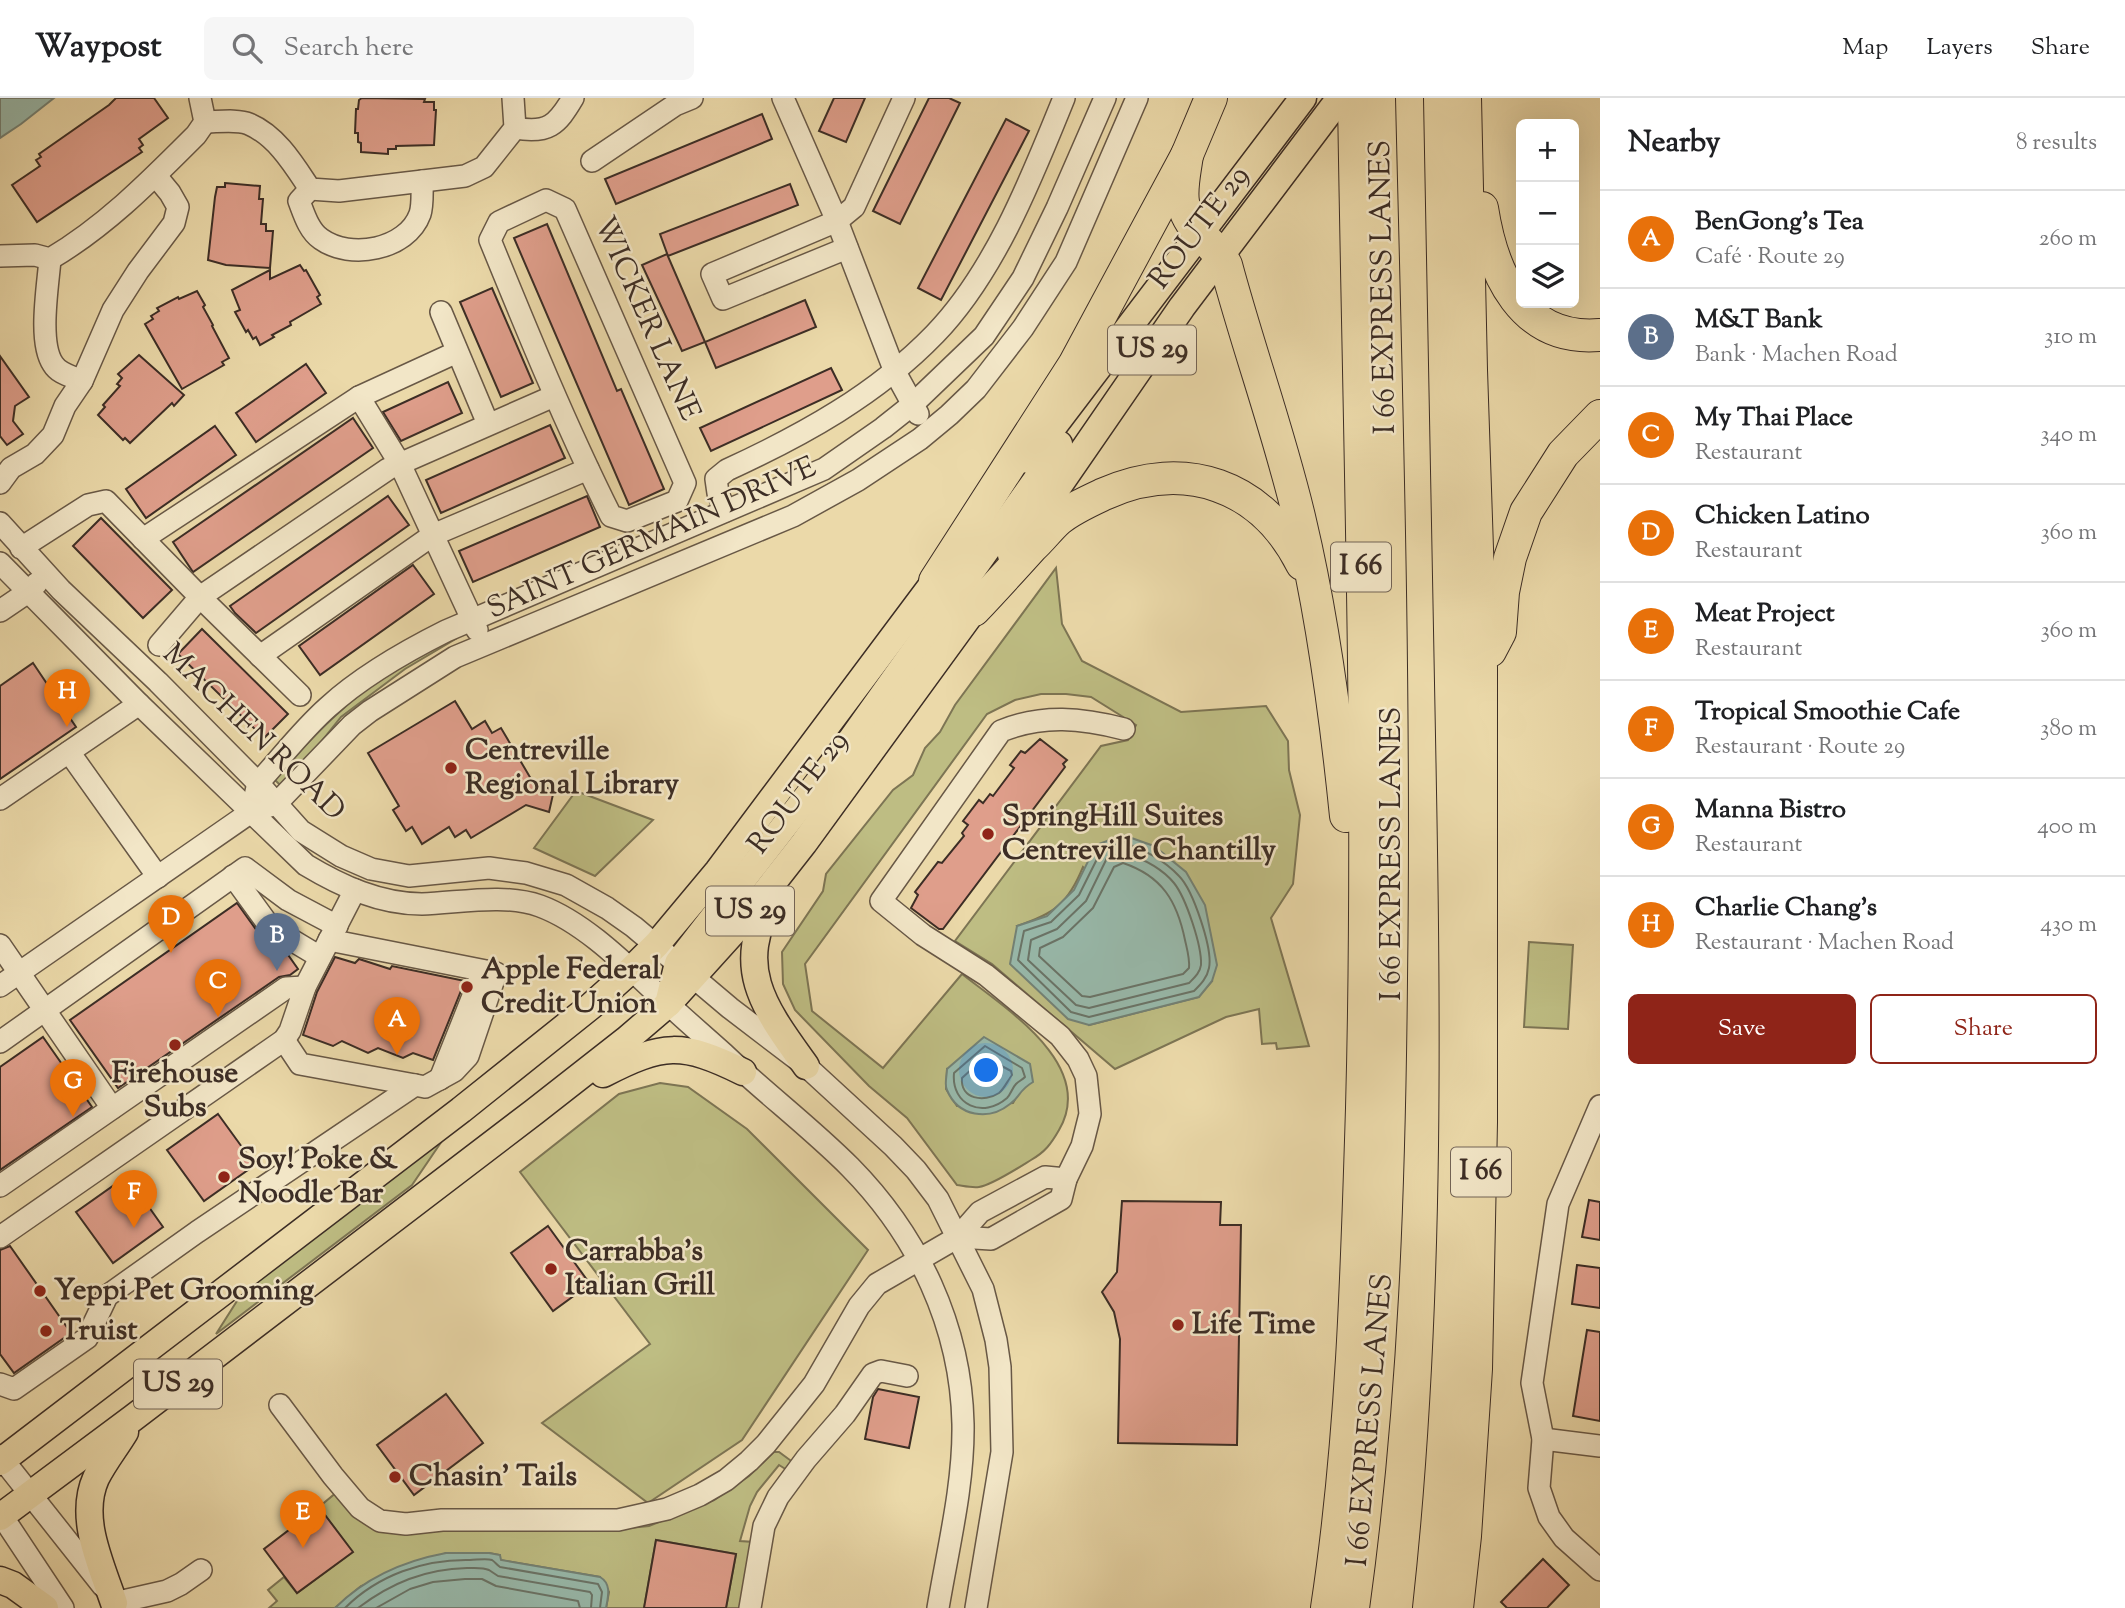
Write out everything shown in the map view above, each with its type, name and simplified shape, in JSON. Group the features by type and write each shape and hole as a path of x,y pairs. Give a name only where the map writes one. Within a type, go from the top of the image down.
{"highway":[{"path":"935,581 1074,365 1187,155 1211,98"},
{"name":"I 66","path":"1327,1608 1345,1461 1352,1365 1364,980 1354,98"},
{"name":"I 66 EXPRESS LANES","path":"1429,1608 1442,1497 1453,1279 1455,1165 1455,869 1440,98"},
{"path":"1466,98 1485,232 1493,260 1506,287 1530,314 1550,327 1579,335 1600,335"},
{"name":"I 66","path":"1457,1608 1465,1536 1475,1383 1480,1245 1481,668 1471,370 1466,98"},
{"name":"I 66 EXPRESS LANES","path":"1353,1608 1375,1426 1389,1140 1392,658 1380,110"},
{"path":"1187,155 1181,192 1182,206 1189,221 1226,265 1291,487 1318,602 1338,735 1364,980"},
{"path":"1481,668 1500,632 1503,592 1510,558 1527,512 1563,454 1600,416"},
{"path":"974,610 1058,520 1087,502 1121,487 1152,478 1206,482 1248,500 1265,513 1290,544 1318,602"}],"main road":[{"name":"ROUTE 29","path":"686,970 743,920 804,843 974,610 1120,396 1303,98"},
{"name":"ROUTE 29","path":"1,1459 461,1110 591,1006 657,944 734,849 1116,345 1211,245 1339,98"},
{"path":"668,1004 686,970 1047,465 1116,345"},
{"path":"804,843 762,916 754,942 753,960 756,982 772,1017 806,1066"},
{"name":"US 29","path":"1,1515 133,1418 534,1112 668,1004"},
{"path":"534,1112 631,1058 649,1053 684,1050 711,1056 743,1072"},
{"path":"115,1605 94,1541 90,1522 90,1500 96,1478 133,1418"},
{"path":"0,1580 13,1584 45,1608"}],"street":[{"path":"0,256 35,255 50,259 103,224 196,135 205,122 200,98"},
{"path":"310,189 339,191 465,176 484,167 515,128 513,98"},
{"path":"515,128 534,131 555,124 573,98"},
{"path":"592,161 666,104 692,98"},
{"path":"783,98 837,221 895,372 929,431"},
{"path":"847,248 723,299 712,274 837,221 854,207 904,98"},
{"name":"SAINT GERMAIN DRIVE","path":"251,812 258,783 327,707 409,649 824,469 912,405 984,336 1023,278 1105,98"},
{"name":"SAINT GERMAIN DRIVE","path":"0,986 251,812 276,804 352,725 455,657 793,516 858,480 929,431 976,389 1023,328 1066,262 1137,98"},
{"path":"725,511 716,479 727,470 822,423 895,372 936,333 972,286 1023,195 1057,100"},
{"path":"205,122 248,123 289,156 310,189"},
{"path":"4,473 35,454 53,435 65,406 82,380 113,310 174,223 178,207 156,176"},
{"path":"310,189 299,201 306,220 319,238 338,247 359,251 386,245 408,232 421,214 422,181"},
{"name":"WICKER LANE","path":"546,200 565,209 685,483 677,501 627,522 611,516 588,470 554,396 490,240 499,222 546,200"},
{"path":"50,259 45,346 53,364 61,372 82,380"},
{"path":"441,312 488,424"},
{"path":"143,538 359,397 457,352"},
{"path":"159,645 200,597 388,469 554,396"},
{"path":"359,397 400,464 484,645"},
{"path":"260,656 433,535 588,470"},
{"path":"21,548 88,505 106,501 300,695"},
{"name":"MACHEN ROAD","path":"0,523 46,574 258,783 301,831 341,856 371,869 409,876 489,867 526,873 566,885 607,908 657,944 806,1066 916,1170 938,1199 958,1237 982,1289 996,1340 1002,1393 1002,1452 976,1608"},
{"name":"MACHEN ROAD","path":"0,563 139,704 306,865 332,881 392,901 418,904 503,900 537,905 579,926 849,1166 897,1221 919,1259 946,1319 957,1368 963,1426 958,1486 938,1608"},
{"path":"0,611 28,592 46,574"},
{"path":"0,799 139,704"},
{"path":"958,1237 992,1240 1061,1199 1066,1179 1082,1146 1090,1114 1086,1076 1073,1050 1060,1036 986,975 923,935 881,901 1001,731 1039,720 1076,719 1124,729"},
{"path":"69,752 158,877"},
{"path":"0,1042 245,868 288,900 329,941"},
{"path":"233,876 270,926 329,941 496,973 468,1056 454,1071 425,1087 300,1064 284,1040"},
{"path":"0,1237 284,1040 290,1031 305,987 355,890"},
{"path":"0,945 112,1108"},
{"path":"0,1186 286,988 305,987"},
{"path":"7,1387 86,1338 107,1296 415,1084"},
{"path":"1600,1107 1559,1204 1532,1383 1543,1438 1539,1488 1549,1517 1564,1538 1600,1570"},
{"path":"1579,1158 1600,1161"},
{"path":"280,1405 360,1508 380,1521 406,1524 442,1520 598,1521 637,1517 667,1509 726,1480 749,1461 784,1423 814,1384 868,1293 877,1284 958,1237 980,1212 1045,1177 1066,1179"},
{"path":"750,1608 764,1526 778,1497 845,1414 873,1374 881,1371 907,1376"},
{"path":"1543,1438 1600,1446"},
{"path":"1,1459 80,1555 115,1605 167,1591 201,1570"},
{"path":"1,1515 63,1608"},
{"path":"151,1608 167,1591"}],"shaded area":[{"path":"1056,568 1062,624 1082,661 1181,712 1266,706 1288,741 1289,770 1300,815 1293,884 1271,918 1309,1046 1277,1049 1276,1043 1262,1044 1259,1009 1226,1017 1115,1069 992,964 955,941 1101,746 1128,740 1136,725 1091,697 1041,694 1015,700 987,714 805,964 812,1011 883,1068 962,974 1022,1021 1041,1040 1056,1061 1066,1083 1068,1106 1059,1130 1050,1144 1036,1157 991,1183 976,1187 957,1185 907,1118 869,1086 795,1010 783,984 782,952 823,891 826,874 893,790 913,775 925,748 940,732 955,705","holes":["1083,867 1212,981 1198,997 1089,1025 1017,926 1041,917 1058,906 1072,890","947,1069 1021,1089 1013,1103 957,1106 946,1089"]},
{"path":"456,636 457,638 405,669 341,717 293,777 283,784 274,779 317,733 364,691 405,663"},
{"path":"576,791 653,820 595,876 534,848"},
{"path":"1529,942 1573,945 1568,1029 1524,1027"},
{"path":"660,1083 688,1087 747,1129 868,1250 742,1440 648,1503 542,1423 650,1344 520,1172 619,1094"},
{"path":"444,1138 412,1185 216,1334 244,1290"},
{"path":"774,1452 779,1452 794,1463 787,1470 779,1465 757,1492 750,1506 740,1541 754,1542 742,1608 726,1608 736,1554 656,1540 644,1608 606,1608 609,1592 600,1577 500,1560 500,1555 489,1553 446,1553 361,1586 335,1608 269,1608 277,1601 268,1590 284,1577 297,1593 352,1552 319,1507 337,1492 351,1510 453,1530 599,1531 649,1526 714,1500 749,1476"}],"water":[{"path":"0,98 54,98 0,138"},
{"path":"1123,835 1154,846 1186,872 1205,905 1217,965 1212,981 1199,997 1089,1025 1068,1019 1010,964 1017,926 1047,916 1074,890 1096,845"},
{"path":"984,1037 1030,1064 1033,1082 1002,1109 993,1113 975,1114 966,1111 952,1099 946,1088 947,1069"},
{"path":"446,1553 489,1553 500,1555 501,1560 600,1577 608,1587 606,1608 335,1608 359,1587 386,1572"}],"building":[{"path":"116,98 154,98 168,118 139,139 143,145 139,148 142,152 37,222 12,185 40,166 36,160 41,157 39,154"},
{"path":"362,98 425,99 424,102 434,102 434,145 396,146 396,149 388,149 388,154 361,152 358,133 355,133 356,109"},
{"path":"834,98 865,98 846,142 819,131"},
{"path":"929,98 949,98 960,103 900,224 873,211"},
{"path":"762,114 772,139 616,204 605,179"},
{"path":"1006,119 1029,131 941,300 918,288"},
{"path":"225,183 260,186 259,199 263,199 261,224 266,224 266,231 273,231 270,268 226,265 208,260 217,187 225,187"},
{"path":"790,184 798,205 668,256 660,234"},
{"path":"547,224 617,391 621,389 664,489 629,505 514,238"},
{"path":"667,254 705,342 682,351 642,265"},
{"path":"300,265 306,270 320,295 317,297 321,304 290,322 291,325 260,345 256,337 253,339 248,330 246,332 235,312 240,310 232,290 270,270 270,279"},
{"path":"492,288 533,383 501,397 460,302"},
{"path":"197,291 229,358 222,362 224,365 182,389 145,324 159,311 157,308"},
{"path":"805,300 816,327 716,368 705,342"},
{"path":"139,355 184,395 130,443 125,438 123,440 98,415 120,386 117,384 122,378 118,374"},
{"path":"0,356 29,397 15,406 13,421 23,434 7,445 0,436"},
{"path":"306,364 326,393 256,442 236,413"},
{"path":"831,368 842,390 711,451 700,428"},
{"path":"448,382 462,413 401,441 383,412"},
{"path":"353,418 373,448 193,572 173,542"},
{"path":"550,425 565,458 441,513 426,480"},
{"path":"215,426 236,455 146,518 126,489"},
{"path":"388,496 409,525 256,633 235,613 230,606"},
{"path":"587,496 600,527 473,582 459,551"},
{"path":"101,518 172,590 143,618 73,546"},
{"path":"413,565 434,594 320,675 299,646"},
{"path":"202,629 288,714 264,738 178,654"},
{"path":"33,663 76,727 0,779 0,686"},
{"name":"Centreville Regional Library","path":"455,701 472,729 485,721 492,733 501,728 534,784 554,790 549,812 526,805 471,838 466,830 455,837 449,827 422,844 412,827 406,831 393,810 399,806 368,753"},
{"name":"SpringHill Suites Centreville Chantilly","path":"1040,739 1067,760 1063,764 1065,767 943,929 939,929 911,908 918,895 915,892 938,862 942,863 964,836 962,833 968,825 963,821 979,800 983,803 990,794 993,796 1014,768 1010,765 1021,751 1025,753"},
{"path":"237,903 260,935 286,952 298,969 290,975 279,977 118,1088 70,1020"},
{"path":"335,957 355,963 359,959 390,969 392,966 465,981 433,1060 413,1053 403,1058 378,1048 368,1053 342,1041 333,1046 303,1035 317,992"},
{"path":"43,1037 92,1107 0,1170 0,1067"},
{"path":"218,1114 255,1165 204,1201 167,1150"},
{"path":"127,1176 163,1227 113,1263 76,1212"},
{"path":"1589,1200 1600,1202 1600,1240 1582,1237"},
{"name":"Life Time","path":"1122,1201 1221,1202 1220,1225 1241,1225 1237,1445 1118,1443 1120,1339 1114,1312 1102,1292 1117,1272"},
{"name":"Carrabba's Italian Grill","path":"548,1226 590,1284 553,1311 511,1253"},
{"path":"10,1246 71,1333 14,1373 0,1354 0,1250"},
{"path":"1577,1265 1600,1268 1600,1308 1572,1304"},
{"path":"1587,1330 1600,1332 1600,1421 1573,1416"},
{"path":"878,1389 919,1397 909,1448 865,1439 873,1397"},
{"path":"446,1394 483,1443 414,1495 377,1445"},
{"path":"319,1507 353,1552 297,1593 264,1549"},
{"path":"656,1540 736,1554 726,1608 644,1608"},
{"path":"1543,1559 1569,1585 1547,1608 1507,1608 1501,1602"}],"place":[{"name":"Charlie Chang's","path":"67,727"},
{"name":"Centreville Regional Library","path":"451,768"},
{"name":"SpringHill Suites Centreville Chantilly","path":"988,834"},
{"name":"Chicken Latino","path":"171,953"},
{"name":"M&T Bank","path":"277,971"},
{"name":"Apple Federal Credit Union","path":"467,987"},
{"name":"My Thai Place","path":"218,1017"},
{"name":"Firehouse Subs","path":"175,1045"},
{"name":"BenGong's Tea","path":"397,1055"},
{"name":"Manna Bistro","path":"73,1117"},
{"name":"Soy! Poke & Noodle Bar","path":"224,1177"},
{"name":"Tropical Smoothie Cafe","path":"134,1228"},
{"name":"Carrabba's Italian Grill","path":"551,1269"},
{"name":"Yeppi Pet Grooming","path":"40,1291"},
{"name":"Life Time","path":"1178,1325"},
{"name":"Truist","path":"46,1331"},
{"name":"Chasin' Tails","path":"395,1477"},
{"name":"Meat Project","path":"303,1548"}]}
